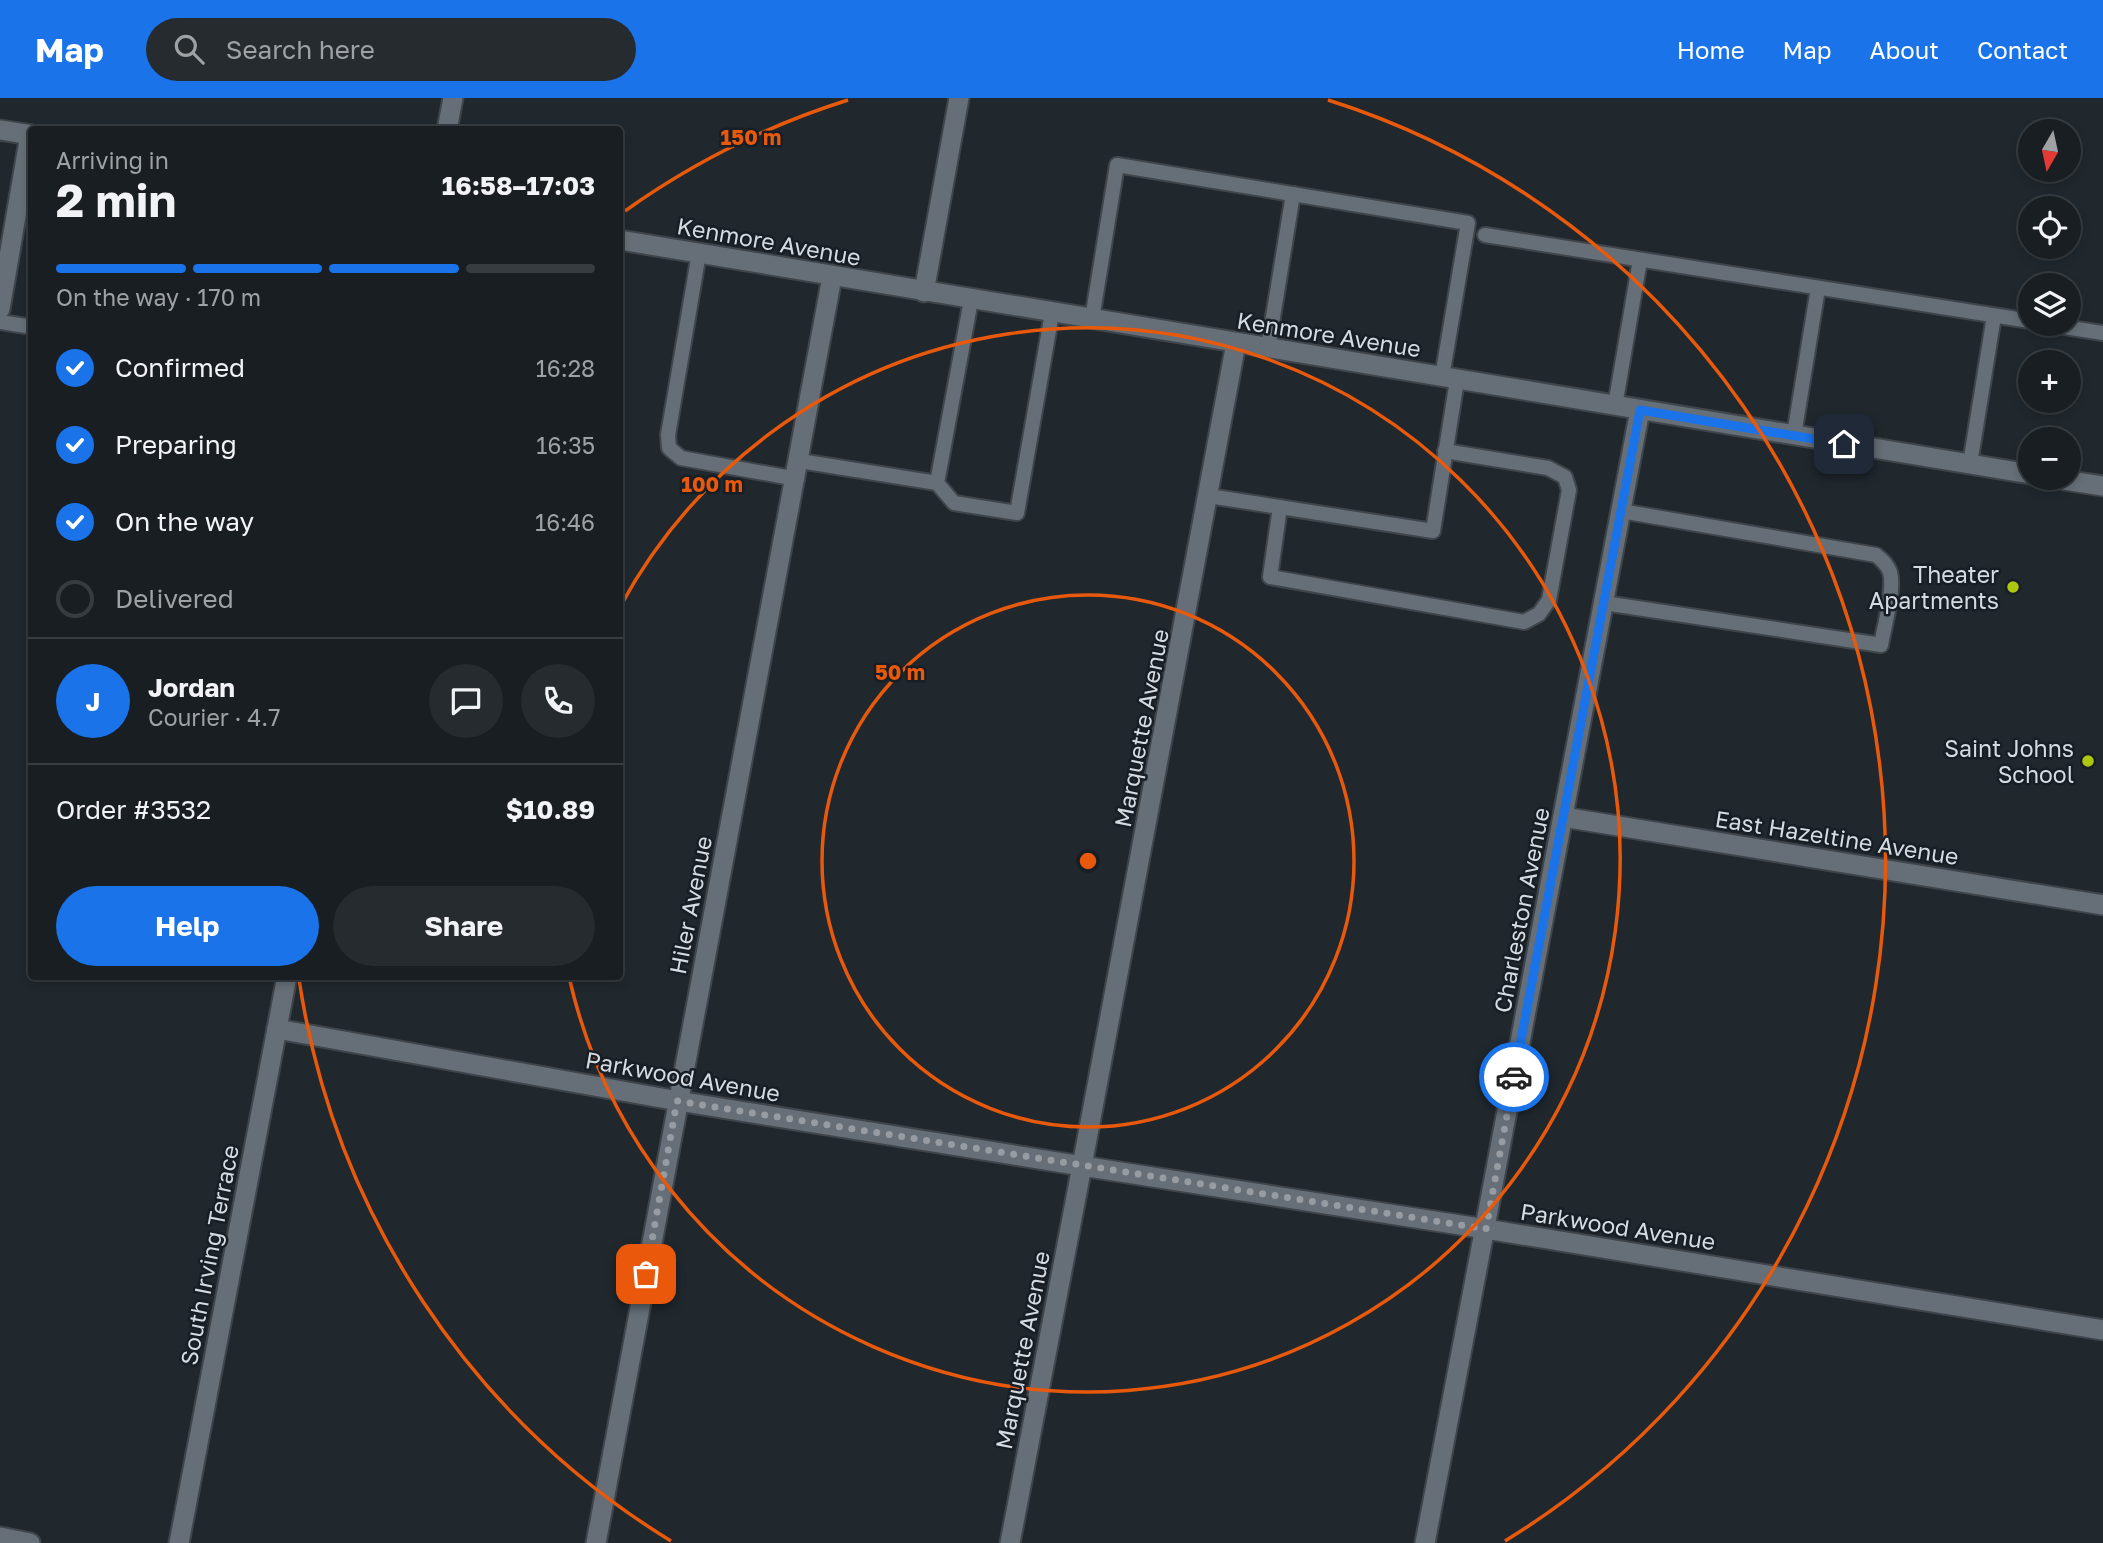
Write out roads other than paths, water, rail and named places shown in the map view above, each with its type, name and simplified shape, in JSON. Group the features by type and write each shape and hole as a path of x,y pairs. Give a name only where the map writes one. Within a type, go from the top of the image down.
{"street":[{"path":"448,126 453,98"},
{"path":"924,292 959,98"},
{"path":"0,130 28,135"},
{"path":"0,309 4,267 28,150"},
{"name":"Kenmore Avenue","path":"623,241 2018,472"},
{"name":"Hiler Avenue","path":"596,1543 832,277"},
{"name":"Marquette Avenue","path":"1010,1543 1236,343"},
{"name":"Charleston Avenue","path":"1424,1543 1640,410"},
{"path":"2081,483 2103,486"},
{"name":"East Hazeltine Avenue","path":"1563,817 2103,905"},
{"name":"South Irving Terrace","path":"179,1543 286,980"},
{"name":"Parkwood Avenue","path":"277,1029 677,1101 2103,1330"},
{"path":"0,1537 30,1543"}],"lane":[{"path":"1092,319 1117,165 1468,223 1450,379 1445,451 1433,531 1209,496"},
{"path":"1268,348 1293,194"},
{"path":"1485,235 2018,319"},
{"path":"699,254 668,435 669,448 681,458 937,483 954,503 1017,513 1052,313"},
{"path":"1615,406 1640,260"},
{"path":"1794,435 1818,288"},
{"path":"937,483 971,300"},
{"path":"1970,464 1994,316"},
{"path":"0,322 28,326"},
{"path":"2081,330 2103,333"},
{"path":"1280,507 1270,577 1524,622 1539,614 1549,600 1569,490 1565,477 1548,468 1445,451"},
{"path":"1604,603 1881,645 1891,583 1890,572 1876,555 1621,511"}],"place":[{"name":"Theater Apartments","path":"2013,587"},
{"name":"Saint Johns School","path":"2088,761"}]}
